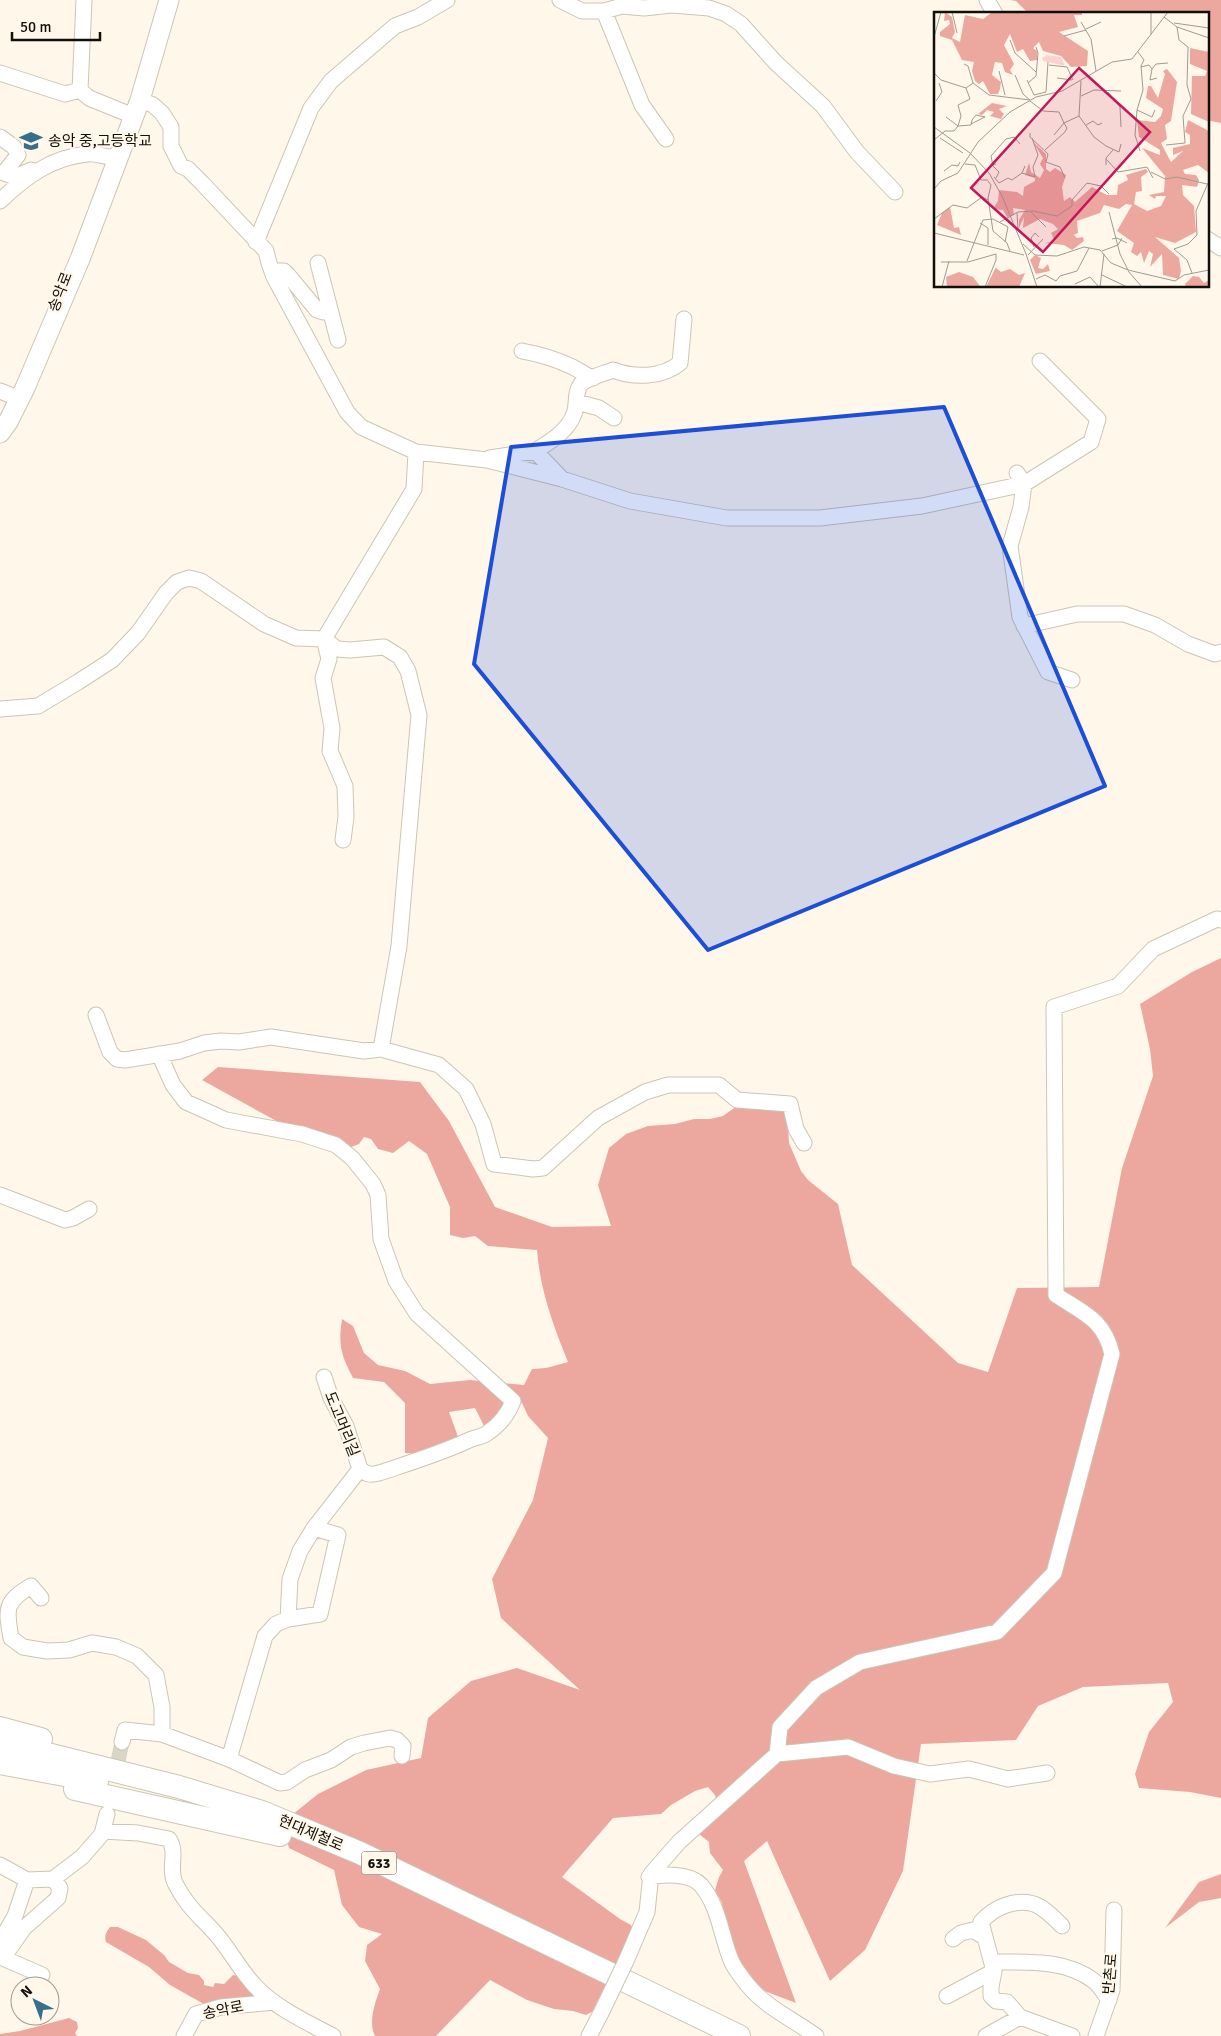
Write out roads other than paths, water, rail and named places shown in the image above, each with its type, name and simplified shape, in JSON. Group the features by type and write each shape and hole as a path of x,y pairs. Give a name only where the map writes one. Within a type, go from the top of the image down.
{"highway":[{"path":"0,1728 181,1779 262,1812"},
{"name":"현대제철로","path":"0,1745 47,1754 180,1786 262,1812 360,1853 738,2036"},
{"name":"현대제철로","path":"0,1763 109,1783 216,1813 339,1857 703,2036"},
{"path":"0,1775 100,1794 280,1835"}],"main road":[{"name":"송악로","path":"0,424 7,394 36,352 58,300 110,157 133,107 163,0"},
{"path":"0,433 8,422 25,388 59,311 133,107 169,0"}],"street":[{"path":"80,90 84,0"},
{"path":"256,242 311,108 323,90 335,77 395,26 418,17 447,0"},
{"path":"560,0 582,11 604,11 622,6 644,8 674,2 709,8 726,14 741,24 776,63 823,106 857,152 895,192"},
{"path":"987,0 994,12"},
{"path":"604,11 642,105 666,139"},
{"path":"0,73 65,94 80,90"},
{"path":"80,90 89,98 133,107 153,105 162,114 171,127 171,146 181,166 188,169 266,251 272,271 298,324 347,412 361,427 416,452 478,459 562,479 630,501 727,518 830,517 922,506 1020,479 1091,442 1098,418 1040,361"},
{"path":"0,137 14,147 18,155 4,173 14,177 49,164 87,154 110,157"},
{"path":"0,201 19,184 49,164"},
{"path":"1208,240 1221,248"},
{"path":"318,263 338,340"},
{"path":"272,271 284,271 317,310 322,312 330,310"},
{"path":"478,459 535,451 549,442 568,425 574,414 577,391 583,382 613,370 628,376 649,375 671,370 680,363 684,319"},
{"path":"522,351 543,355 570,365 593,378"},
{"path":"576,402 599,408 614,418"},
{"path":"535,451 562,479"},
{"path":"343,840 346,817 345,786 330,751 332,728 322,678 329,659 324,639 414,489 416,452"},
{"path":"1020,479 1021,507 1010,546 1020,617 1048,672 1072,680"},
{"path":"0,709 38,706 112,660 138,633 166,593 177,582 189,578 201,581 264,624 296,638 324,639 337,649 350,650 384,647 400,657 408,671 419,715 399,946 382,1049"},
{"path":"1024,626 1077,614 1124,614 1156,625 1188,644 1215,654 1221,652"},
{"path":"776,1754 780,1727 816,1688 860,1662 997,1632 1054,1573 1112,1354 1109,1339 1098,1322 1056,1295 1054,1007 1118,986 1153,949 1217,919 1221,920"},
{"path":"96,1016 110,1052 117,1059 125,1060 180,1051 204,1043 221,1041 240,1042 271,1037 364,1052 382,1049 439,1064 466,1089 483,1124 494,1164 532,1169 543,1168 598,1118 645,1092 668,1085 719,1085 737,1100 790,1104 796,1129 804,1143"},
{"path":"159,1054 173,1084 186,1102 226,1120 253,1123 302,1134 336,1145 352,1158 373,1184 378,1195 381,1239 396,1281 417,1314 513,1401 510,1409 500,1422 484,1435 466,1441 454,1448 379,1473 371,1475 360,1470"},
{"path":"0,1195 65,1220 73,1218 89,1209"},
{"name":"도고머리길","path":"288,1619 290,1579 300,1551 314,1528 360,1470 346,1426 331,1398 324,1376"},
{"path":"229,1759 265,1636 276,1624 288,1619 320,1614 338,1535 314,1528"},
{"path":"23,1647 11,1638 6,1613 16,1595 31,1586 40,1598"},
{"path":"0,1643 46,1651 69,1650 92,1643 116,1646 136,1656 156,1675 162,1706 162,1734"},
{"path":"122,1742 126,1730 162,1734 229,1759 280,1783 331,1760 351,1747 364,1743 390,1738 397,1740 403,1746 402,1756"},
{"path":"589,2036 626,1961 647,1912 649,1877 679,1842 776,1754 848,1747 894,1766 930,1774 969,1769 1008,1779 1047,1773"},
{"path":"1,1868 27,1880 53,1879 82,1857 103,1831 107,1814"},
{"path":"103,1831 138,1832 169,1839 174,1847 171,1873 194,1913 219,1937 255,1986 274,2002 333,2036"},
{"path":"649,1877 674,1876 687,1878 700,1884 715,1910 731,1962 746,1983 767,2005 816,2036"},
{"path":"42,1976 3,1958 24,1928 58,1898 60,1888 53,1879"},
{"path":"0,1942 15,1916 27,1880"},
{"path":"1062,1926 1045,1911 1033,1904 1018,1903 1002,1906 988,1914 981,1922 993,1966 991,1996 996,2001 1007,2002 1020,2017 1072,2036"},
{"name":"반촌로","path":"1096,2036 1112,1990 1114,1910"},
{"path":"953,1939 961,1933 974,1930 984,1937"},
{"path":"947,1996 993,1966 1041,1962 1082,1972 1096,1982 1109,2000"},
{"name":"송악로","path":"184,2036 196,2014 221,2007 274,2002"},
{"path":"986,2036 1020,2017"}],"tunnel":[{"path":"109,1805 122,1742"}],"place":[{"name":"송악 중,고등학교","path":"31,141"}]}
